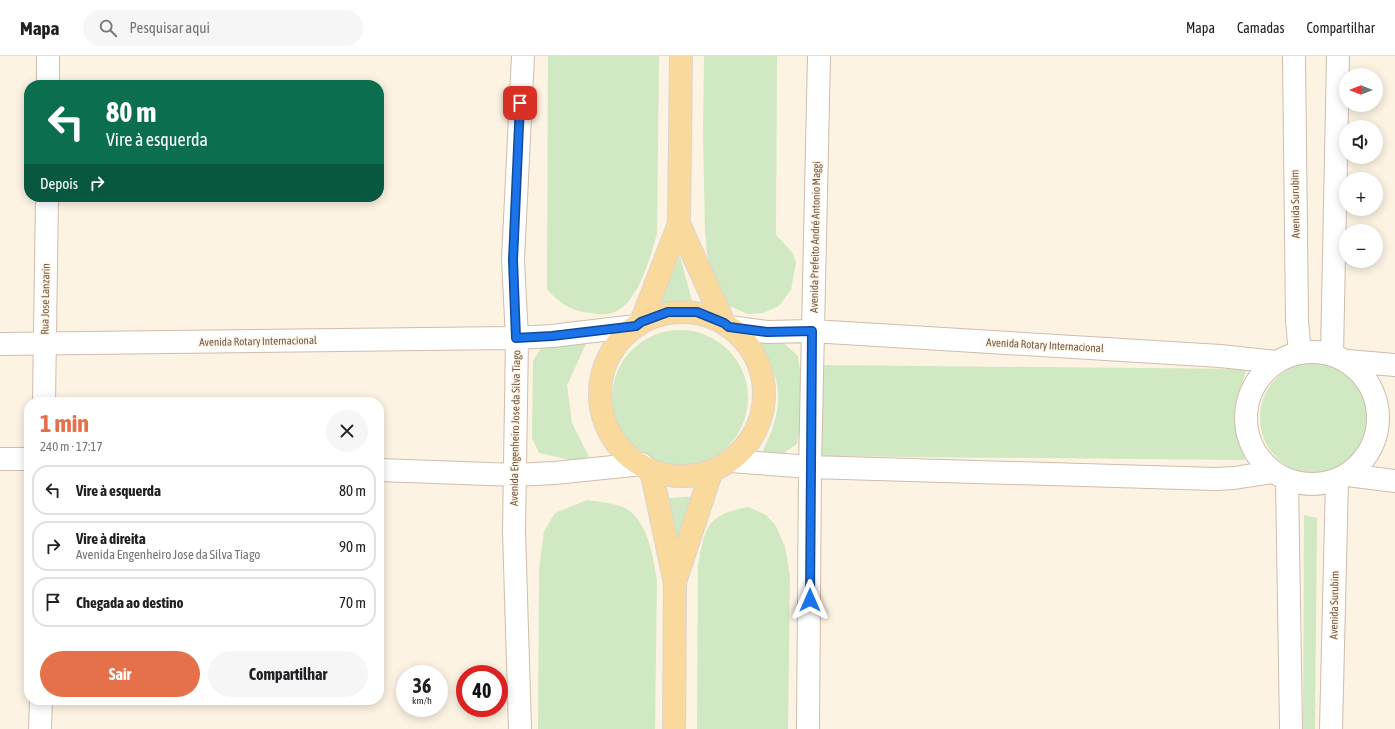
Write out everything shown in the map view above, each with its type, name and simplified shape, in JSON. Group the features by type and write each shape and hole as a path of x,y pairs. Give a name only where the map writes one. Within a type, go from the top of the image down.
{"main road":[{"path":"638,324 679,224 681,56"},
{"path":"679,224 727,325"},
{"path":"668,312 697,312 727,325 745,340 759,364 764,390 761,417 749,442 721,466 682,476 646,467 629,456 612,436 602,412 600,386 607,361 621,339 638,324 668,312"},
{"path":"675,583 721,466"},
{"path":"646,467 675,583 674,729"}],"street":[{"path":"48,56 48,80"},
{"name":"Avenida Engenheiro Jose da Silva Tiago","path":"520,729 514,531 516,338 513,260 523,56"},
{"name":"Avenida Prefeito André Antonio Maggi","path":"808,729 812,331 819,56"},
{"name":"Avenida Surubim","path":"1294,56 1297,321 1300,353"},
{"path":"721,466 810,467 1216,479 1280,476 1303,484 1320,485 1342,477 1364,460 1375,440 1378,418 1375,396 1364,376 1340,358 1338,56"},
{"name":"Rua Jose Lanzarin","path":"44,397 46,202"},
{"name":"Avenida Rotary Internacional","path":"0,344 516,338 552,336 638,324"},
{"name":"Avenida Rotary Internacional","path":"727,325 767,332 812,331 1220,356 1277,362"},
{"name":"Avenida Rotary Internacional","path":"1280,476 1258,456 1249,437 1246,416 1250,395 1261,376 1277,362 1300,353 1312,352 1340,358 1395,365"},
{"path":"0,459 24,459"},
{"path":"384,470 514,475 646,467"},
{"path":"1280,476 1291,729"},
{"path":"1342,477 1395,481"},
{"name":"Avenida Surubim","path":"1331,729 1342,477"},
{"path":"40,729 41,705"}],"green space":[{"path":"548,56 659,56 657,234 646,269 634,294 626,304 617,311 607,314 572,309 556,299 547,289"},
{"path":"704,56 777,56 776,235 792,252 796,262 791,290 779,306 763,313 748,314 729,306 717,293 707,254 705,231 703,135"},
{"path":"680,256 692,301 659,303"},
{"path":"673,330 687,330 706,335 718,341 733,355 743,372 747,385 747,411 743,424 737,436 723,451 718,455 700,463 687,466 673,466 654,461 642,455 627,441 623,436 615,418 612,405 612,391 617,372 623,360 637,345 642,341 660,333"},
{"path":"758,337 779,339 798,356 805,406 797,444 775,459 758,461 774,422 777,411 778,390 770,363"},
{"path":"586,344 567,385 572,423 593,465 539,453 532,438 533,361 543,345"},
{"path":"1316,362 1337,366 1356,378 1368,397 1372,418 1368,439 1356,458 1337,470 1316,474 1295,470 1276,458 1264,439 1260,418 1264,397 1276,378 1295,366"},
{"path":"814,365 1247,369 1236,400 1237,432 1245,460 815,456"},
{"path":"697,496 678,553 660,499"},
{"path":"587,500 610,503 627,509 642,526 649,543 657,580 655,729 538,729 539,569 544,531 555,513"},
{"path":"748,507 766,515 776,526 785,547 790,575 788,729 697,729 698,566 703,541 710,525 716,519 723,514"},
{"path":"1304,515 1317,518 1315,729 1303,729"}],"route":[{"path":"520,103 513,260 516,338 552,336 636,326 641,322 668,312 697,312 724,323 729,327 767,332 812,331 810,600"}]}
